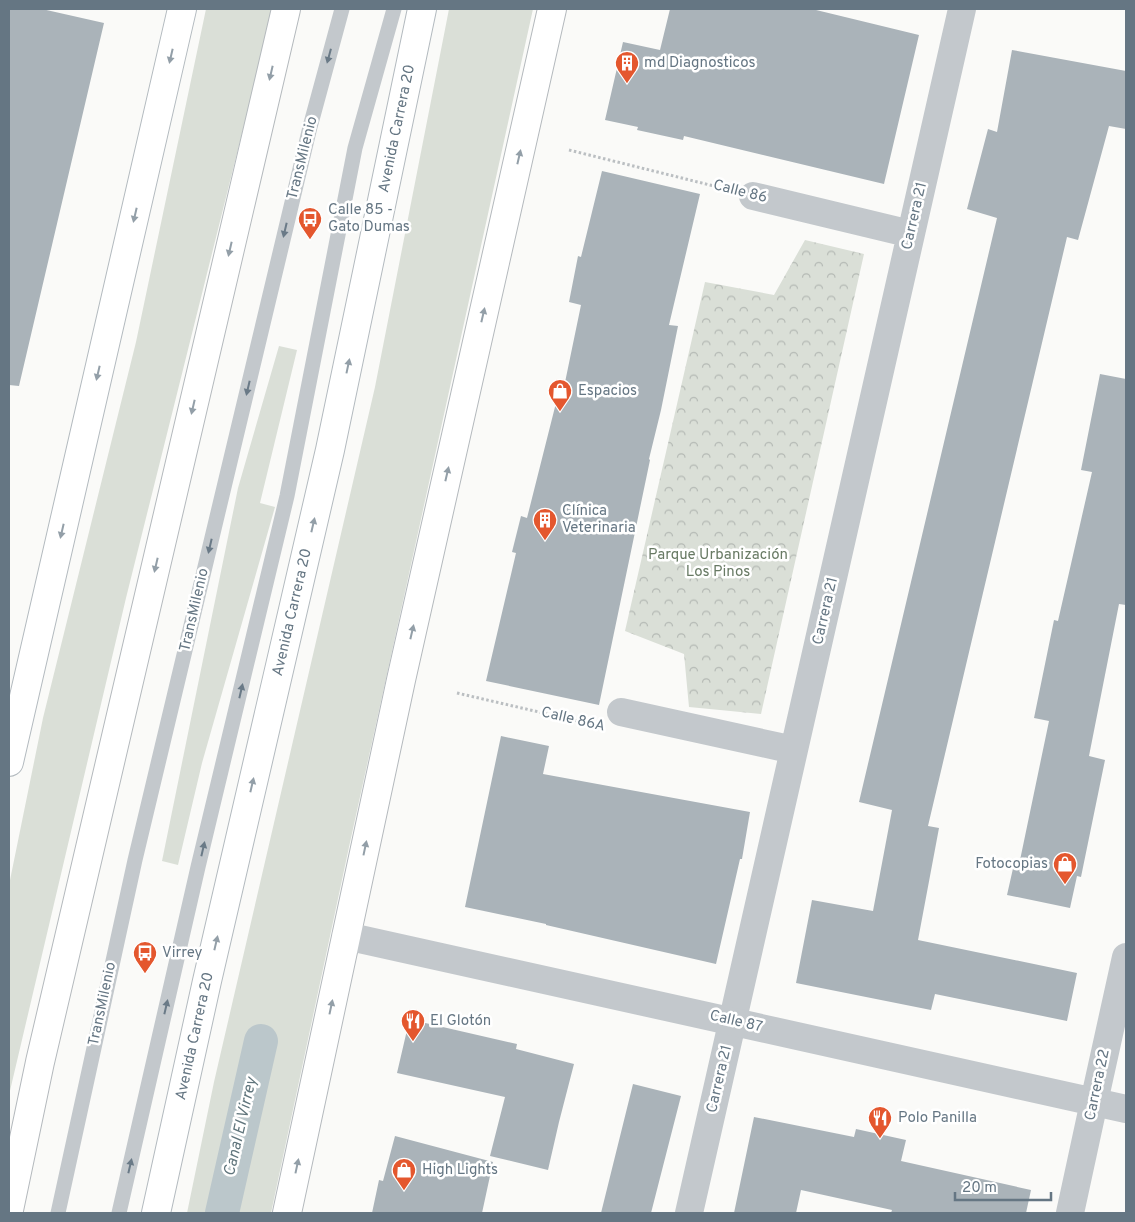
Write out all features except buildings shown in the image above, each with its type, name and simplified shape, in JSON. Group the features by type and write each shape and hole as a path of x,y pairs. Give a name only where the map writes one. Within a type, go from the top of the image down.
{"main road":[{"path":"9,762 182,9"},
{"path":"9,1210 40,1062 286,9"},
{"name":"Avenida Carrera 20","path":"156,1213 207,981 330,450 422,9"},
{"path":"287,1213 403,670 552,9"}],"street":[{"name":"Carrera 21","path":"689,1213 962,9"},
{"name":"Calle 86","path":"754,196 911,234"},
{"name":"Calle 86A","path":"612,719 794,750"},
{"name":"Calle 87","path":"346,936 1126,1109"},
{"name":"Carrera 22","path":"1070,1213 1126,957"}],"lane":[{"name":"TransMilenio","path":"58,1213 153,784 310,127 342,9"},
{"path":"119,1213 198,867 287,496 355,148 394,9"}],"path":[{"name":"Calle 86","path":"569,150 754,196"},
{"name":"Calle 86A","path":"457,693 612,719"}],"green space":[{"path":"206,9 273,9 126,598 9,1095 9,885 43,718 136,342"},
{"path":"449,9 533,9 349,847 271,1213 187,1213 214,1082 375,387"},
{"name":"Parque Urbanización Los Pinos","path":"805,240 864,254 761,714 689,707 684,654 625,631 705,282 774,295"},
{"path":"279,346 297,350 260,503 275,507 202,763 178,865 162,861 238,488"}],"waterway":[{"name":"Canal El Virrey","path":"222,1213 261,1041"}],"place":[{"name":"md Diagnosticos","path":"627,84"},
{"name":"Calle 85 - Gato Dumas","path":"310,240"},
{"name":"Espacios","path":"560,412"},
{"name":"Clínica Veterinaria","path":"545,541"},
{"name":"Fotocopias","path":"1065,885"},
{"name":"Virrey","path":"145,974"},
{"name":"El Glotón","path":"413,1042"},
{"name":"Polo Panilla","path":"880,1139"},
{"name":"High Lights","path":"404,1191"}]}
